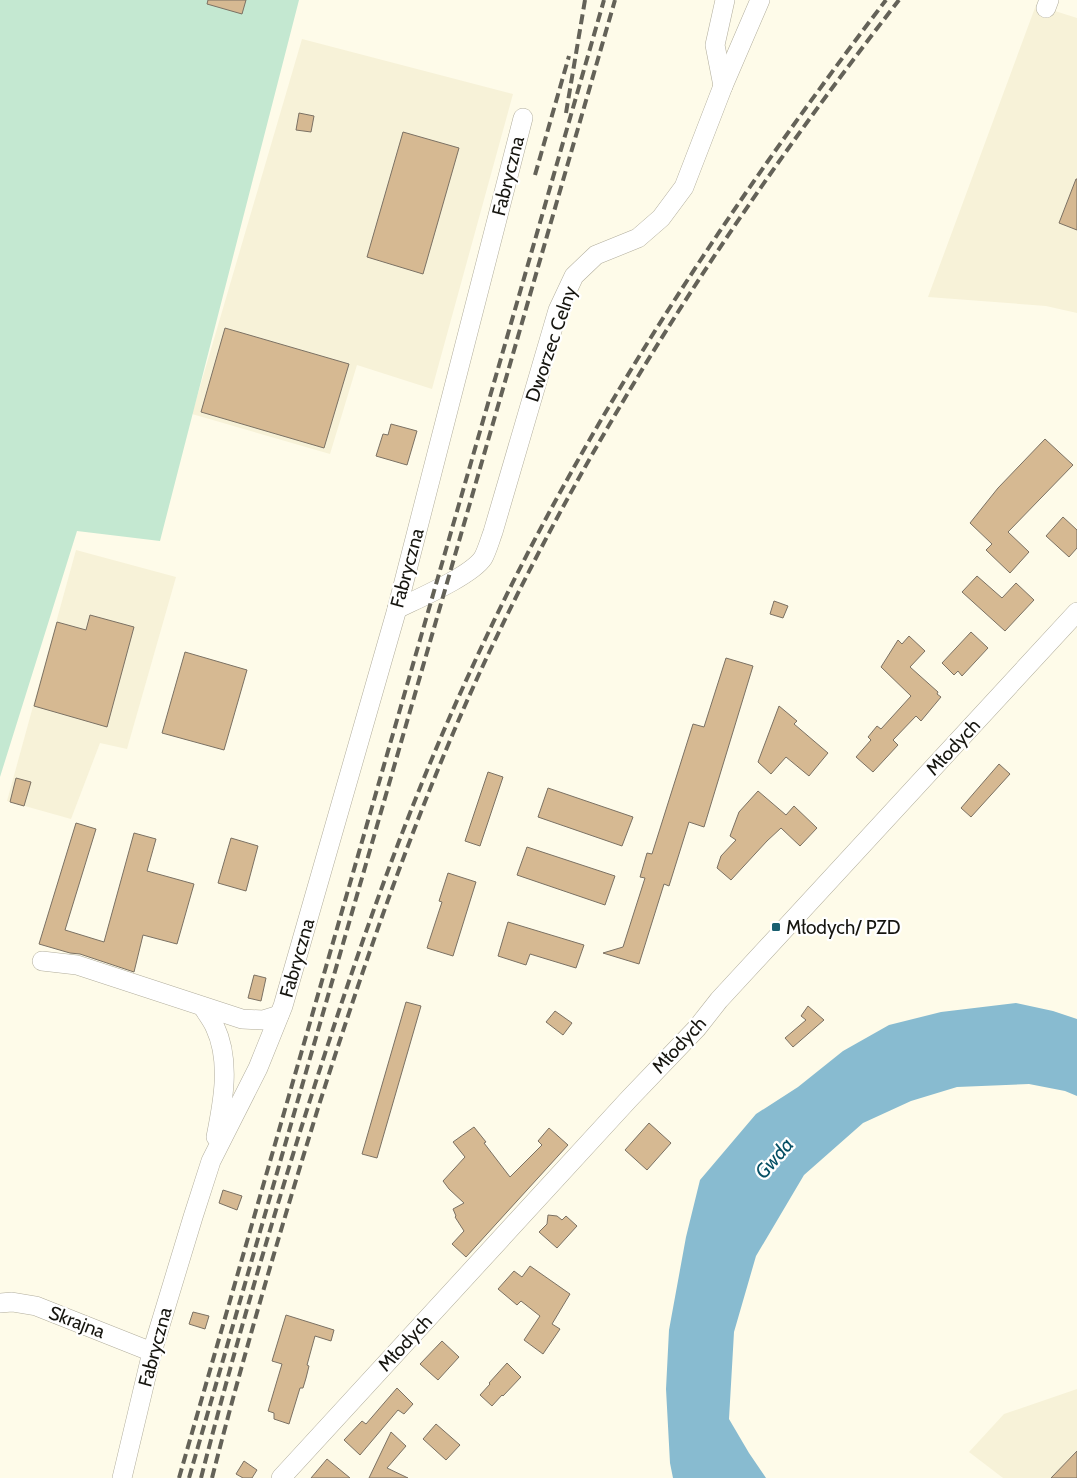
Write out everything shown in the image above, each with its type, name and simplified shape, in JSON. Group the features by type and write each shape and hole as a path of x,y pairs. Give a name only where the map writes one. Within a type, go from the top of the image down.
{"street":[{"path":"723,86 715,45 724,0"},
{"name":"Dworzec Celny","path":"397,608 446,584 466,572 483,558 493,532 558,310 574,276 596,255 638,238 662,218 684,187 723,86 760,0"},
{"name":"Fabryczna","path":"211,1161 258,1068 280,1015 397,608 523,118"},
{"name":"Młodych","path":"281,1478 629,1098 697,1028 726,992 1077,612"},
{"name":"Fabryczna","path":"42,961 77,965 242,1019 263,1020 280,1015"},
{"name":"Fabryczna","path":"122,1478 152,1352 211,1161 220,1113 224,1066 223,1053 215,1028 203,1007"},
{"name":"Skrajna","path":"0,1303 12,1302 36,1306 152,1352"}],"shaded area":[{"path":"1036,5 1077,18 1077,313 1046,306 928,297"},
{"path":"302,39 513,94 432,389 357,365 330,454 192,414"},
{"path":"76,550 176,577 127,749 100,743 71,819 7,801"},
{"path":"1077,1389 1077,1478 1003,1478 969,1452 1004,1414"}],"green space":[{"path":"0,0 299,0 160,541 77,531 0,777"}],"water":[{"name":"Gwda","path":"1016,1003 1053,1011 1077,1019 1077,1096 1065,1091 1029,1084 957,1087 911,1101 863,1123 804,1175 756,1256 734,1332 729,1419 766,1478 673,1478 670,1463 666,1389 669,1330 686,1237 700,1180 756,1114 798,1087 843,1051 889,1025 941,1012"}],"building":[{"path":"208,0 246,0 242,14 207,4"},
{"path":"299,113 314,116 311,132 296,130"},
{"path":"403,132 459,148 423,274 367,257"},
{"path":"1077,179 1077,230 1059,223"},
{"path":"225,328 349,364 324,448 201,412"},
{"path":"391,424 417,431 407,465 376,456 383,434 388,435"},
{"path":"1045,439 1073,465 1008,532 1029,552 1010,573 986,550 992,544 970,523 998,488"},
{"path":"1063,517 1077,530 1077,548 1069,557 1046,536"},
{"path":"977,576 1002,598 1016,583 1034,600 1005,631 962,592"},
{"path":"774,601 788,606 783,618 770,614"},
{"path":"90,615 134,627 107,727 34,706 57,622 86,630"},
{"path":"971,632 988,648 962,676 958,671 954,675 942,663"},
{"path":"909,636 925,651 910,667 938,692 937,694 941,697 921,721 916,716 893,740 898,745 873,772 856,757 871,740 868,737 877,726 881,729 911,696 881,667 898,640 902,644"},
{"path":"185,652 247,670 224,750 162,733"},
{"path":"726,658 753,666 704,827 689,822 669,886 664,884 639,964 603,953 623,947 645,878 640,877 647,853 652,854 693,724 704,727"},
{"path":"779,706 797,721 794,724 828,753 809,776 786,757 771,774 758,762"},
{"path":"999,764 1010,774 971,817 961,808"},
{"path":"488,772 503,777 480,846 465,841"},
{"path":"16,778 31,782 24,806 10,802"},
{"path":"548,788 633,817 622,846 538,817"},
{"path":"758,791 786,815 794,806 817,828 800,846 781,828 731,880 717,868 721,856 736,840 730,836 739,812"},
{"path":"76,823 96,829 65,930 104,942 134,833 156,839 147,871 194,884 177,944 143,935 134,972 80,954 39,944"},
{"path":"231,838 258,846 246,891 218,883"},
{"path":"527,847 615,876 605,905 517,875"},
{"path":"448,873 476,882 453,956 427,948 442,902 439,901"},
{"path":"508,922 584,945 576,968 530,954 526,965 498,956"},
{"path":"254,975 266,978 261,1001 248,998"},
{"path":"406,1002 421,1006 377,1158 362,1154"},
{"path":"808,1006 824,1020 793,1047 785,1038 806,1020 801,1016"},
{"path":"555,1011 572,1023 563,1035 546,1022"},
{"path":"649,1123 671,1143 647,1170 625,1150"},
{"path":"474,1127 510,1177 542,1145 538,1141 549,1128 568,1145 466,1257 452,1244 464,1231 455,1217 453,1209 464,1203 443,1181 465,1157 453,1142"},
{"path":"223,1190 242,1196 237,1210 219,1203"},
{"path":"548,1215 557,1216 562,1220 566,1216 577,1226 557,1248 539,1232 547,1224"},
{"path":"530,1266 570,1294 552,1324 560,1329 543,1354 524,1340 540,1316 521,1301 517,1305 498,1289 514,1271 522,1277"},
{"path":"193,1312 209,1316 205,1329 189,1324"},
{"path":"286,1315 334,1330 331,1341 315,1336 307,1365 309,1366 306,1378 303,1388 300,1388 289,1424 274,1419 274,1413 268,1411 282,1364 272,1361"},
{"path":"442,1341 459,1357 438,1380 420,1364"},
{"path":"507,1363 521,1377 492,1406 480,1395"},
{"path":"397,1388 413,1404 404,1414 398,1410 360,1455 344,1440 362,1421 366,1424"},
{"path":"436,1424 460,1445 446,1460 423,1439"},
{"path":"391,1432 406,1446 387,1468 408,1478 369,1478"},
{"path":"1077,1451 1077,1478 1051,1478"},
{"path":"327,1459 350,1478 311,1478"},
{"path":"244,1461 257,1470 252,1478 243,1478 236,1474"}],"railway":[{"path":"566,113 585,0"},
{"path":"179,1478 604,0"},
{"path":"189,1478 615,0"},
{"path":"201,1478 267,1239 346,989 404,829 470,672 558,495 607,409 713,242 769,160 886,0"},
{"path":"212,1478 277,1244 355,995 413,832 480,672 523,583 570,495 670,324 781,159 899,0"},
{"path":"535,175 569,56"}],"place":[{"name":"Młodych/ PZD","path":"776,927"}]}
